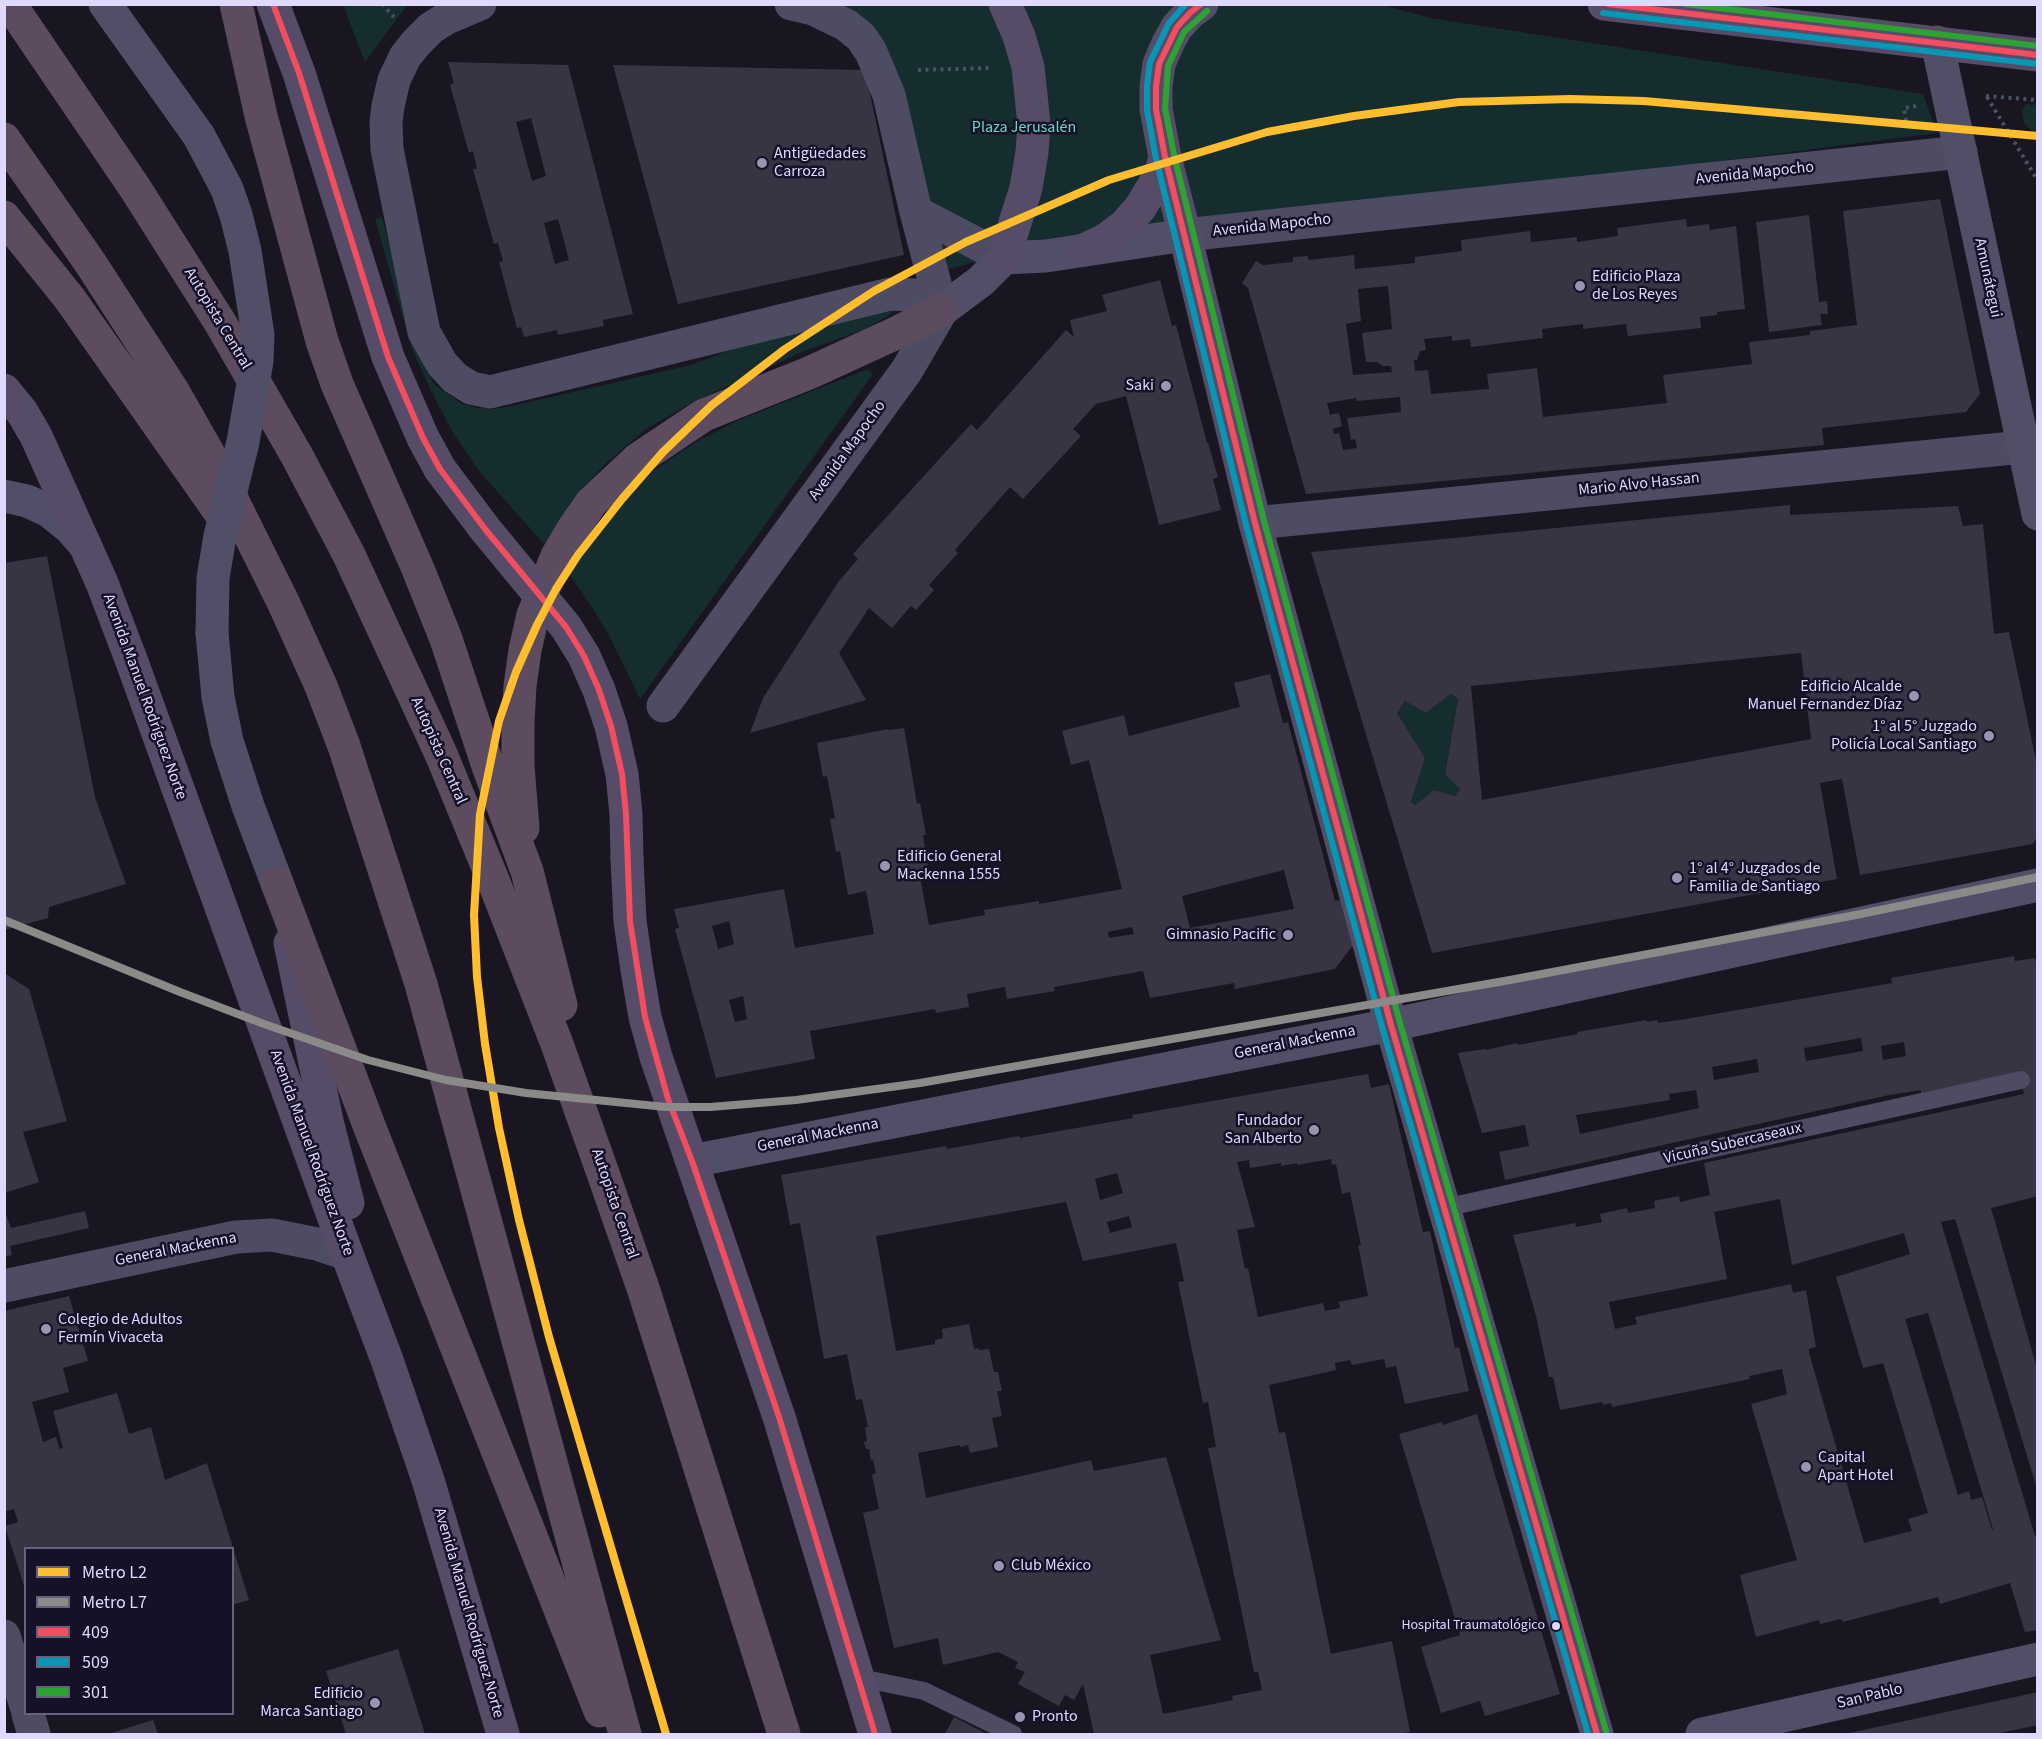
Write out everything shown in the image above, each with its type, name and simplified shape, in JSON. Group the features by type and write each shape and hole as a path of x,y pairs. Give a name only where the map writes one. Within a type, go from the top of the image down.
{"highway":[{"name":"Autopista Central","path":"10,4 135,188 221,324 297,456 349,555 436,744 493,880 557,1044 605,1179 661,1344 784,1734"},
{"path":"236,4 270,150 303,276 337,384 438,619 489,769 527,871 605,1179"},
{"path":"4,139 91,264 173,391 215,465 284,604 321,686 344,746 421,984 625,1734"},
{"path":"4,217 77,308 284,604"},
{"path":"527,871 518,766 520,686 525,650 533,615 553,566 585,512 616,478 638,459 704,415 809,373 942,310"},
{"path":"277,883 370,1128 609,1734"}],"main road":[{"path":"105,4 199,136 226,189 236,215 245,251 258,335 257,361 243,442 219,536 215,567 212,633 218,697 227,741 277,883 327,1121 387,1359"},
{"path":"273,4 299,73 388,357 423,438 440,469 485,529 566,627 584,656 599,690 611,726 622,774 626,814 630,921 645,1017 668,1099 692,1161 779,1417 875,1734"},
{"path":"1004,258 1026,188 1032,152 1032,96 1028,67 1019,36 1005,4"},
{"path":"1202,4 1177,27 1159,64 1156,109 1165,157 1255,522 1391,1025 1597,1734"},
{"path":"1604,4 2037,55"},
{"name":"Amunátegui","path":"1937,42 2037,514"},
{"path":"1084,250 1115,233 1140,208 1160,175 1165,157"},
{"name":"Avenida Mapocho","path":"942,310 981,281 1004,258 1046,256 1185,235"},
{"name":"Avenida Manuel Rodríguez Norte","path":"4,390 22,412 36,436 102,583 132,662 387,1359 428,1480 503,1734"},
{"path":"4,496 27,501 49,511 69,527 85,545"},
{"name":"General Mackenna","path":"692,1161 1391,1025 2037,885"},
{"name":"San Pablo","path":"1702,1734 2037,1659"}],"street":[{"path":"480,4 447,18 431,28 416,43 402,63 394,80 386,122 387,149 424,332 442,364 454,378 471,388 490,392 890,294 915,296 929,301 942,310"},
{"path":"790,4 813,9 846,25 861,37 871,52 889,95 942,310"},
{"name":"Avenida Mapocho","path":"1185,235 1961,152"},
{"path":"916,212 1004,258"},
{"name":"Avenida Mapocho","path":"663,706 907,370 942,310"},
{"name":"Mario Alvo Hassan","path":"1255,522 2023,447"},
{"name":"General Mackenna","path":"4,1286 236,1237 272,1235 317,1244 347,1254"},
{"path":"4,1636 24,1700"},
{"path":"29,1715 34,1734"}],"lane":[{"name":"Vicuña Subercaseaux","path":"1444,1209 2021,1080"},
{"path":"856,1677 924,1691 984,1728 1013,1734"}],"path":[{"path":"1974,47 1987,96 2037,181"},
{"path":"880,71 1028,67"}],"green space":[{"path":"343,5 407,5 365,62"},
{"name":"Plaza Jerusalén","path":"824,5 1383,5 1430,18 1923,94 1937,133 1008,253 931,274 892,86"},
{"path":"2026,104 2037,105 2037,136 2024,123 2022,110"},
{"path":"382,217 425,369 435,385 462,404 478,408 495,409 512,406 691,365 773,334 903,303 888,316 865,329 802,352 695,401 646,429 605,464 571,502 544,544 479,471 452,431 430,389 412,349 375,219"},
{"path":"868,369 873,374 640,699 609,635 569,574 592,535 621,500 657,468 696,442 737,421"},
{"path":"1451,694 1458,699 1445,773 1460,789 1456,796 1434,790 1415,805 1411,802 1425,758 1397,713 1405,701 1426,713"}],"building":[{"path":"448,62 568,65 633,314 603,320 604,326 558,335 557,330 524,337 521,327 517,328 499,262 503,261 498,243 494,244 473,169 477,169 473,151 469,153 450,85 454,83","holes":["531,118 546,176 532,181 516,122","558,219 569,260 555,264 544,223"]},
{"name":"Antigüedades Carroza","path":"613,65 865,70 904,255 678,304"},
{"path":"1940,199 1980,394 1966,412 1822,428 1824,445 1306,494 1248,288 1242,283 1256,261 1263,265 1293,262 1293,257 1308,256 1308,260 1354,255 1355,269 1415,263 1415,257 1462,251 1461,240 1530,231 1531,242 1577,237 1577,242 1618,236 1617,228 1686,219 1687,227 1709,224 1710,230 1736,226 1745,309 1717,312 1717,315 1700,317 1701,328 1628,336 1626,324 1583,329 1583,324 1542,329 1543,338 1471,347 1470,339 1452,341 1452,336 1424,339 1426,350 1420,351 1417,360 1414,360 1415,371 1428,370 1431,394 1489,389 1487,374 1537,368 1543,417 1667,403 1663,375 1752,364 1749,342 1810,335 1810,331 1857,325 1843,211","holes":["1388,286 1392,329 1362,333 1366,362 1391,366 1392,372 1353,375 1346,324 1361,321 1358,289","1400,397 1401,412 1347,418 1351,440 1355,439 1357,448 1343,450 1339,433 1334,434 1333,429 1342,426 1339,413 1330,415 1327,403 1356,398 1357,401"]},
{"path":"1809,215 1819,302 1827,301 1828,314 1820,314 1822,325 1769,332 1756,222"},
{"path":"1160,280 1172,326 1176,325 1218,477 1213,479 1221,510 1159,525 1126,396 1096,404 1073,429 1081,436 1023,499 1010,487 955,550 958,553 929,585 934,590 916,610 911,606 892,628 869,608 839,653 866,700 750,733 763,698 839,581 858,559 853,554 971,424 977,430 1066,330 1074,337 1070,320 1107,311 1102,295"},
{"path":"1790,505 1790,515 1958,506 1963,526 1983,524 1994,634 2009,632 2038,770 2038,835 2033,844 1860,875 1842,779 1820,783 1837,879 1432,953 1311,552","holes":["1801,653 1811,739 1482,800 1471,686","1451,694 1458,699 1445,774 1460,789 1456,796 1434,790 1415,805 1411,802 1425,758 1397,713 1405,701 1426,713"]},
{"path":"47,556 95,797 126,884 49,907 48,918 4,930 4,563"},
{"path":"1270,674 1283,723 1288,722 1335,901 1341,900 1353,945 1335,969 1235,989 1234,983 1150,998 1143,971 1054,987 1055,991 1007,999 1005,987 967,994 969,1007 936,1013 935,1009 810,1031 815,1059 716,1078 675,929 679,928 674,909 784,889 795,948 874,934 866,891 848,895 840,851 836,852 830,819 835,818 827,776 823,777 817,743 904,728 917,804 920,803 926,835 923,835 930,880 921,882 929,925 985,915 984,910 1039,901 1039,904 1122,889 1089,760 1071,765 1062,731 1124,715 1129,736 1240,707 1234,683","holes":["1284,870 1294,909 1190,928 1182,896","729,921 734,944 718,949 712,926","1132,927 1134,934 1109,938 1108,932","743,996 747,1019 735,1022 729,1000"]},
{"path":"2014,956 2015,961 2035,958 2038,972 2038,1196 1991,1208 2038,1372 2038,1492 1955,1219 1941,1222 2035,1536 2038,1535 2038,1630 2025,1632 2010,1583 1940,1604 1938,1597 1843,1622 1841,1619 1820,1624 1819,1620 1756,1637 1740,1575 1797,1560 1751,1404 1787,1394 1782,1369 1749,1376 1750,1379 1612,1407 1611,1403 1603,1405 1602,1402 1560,1410 1553,1377 1549,1377 1536,1316 1513,1235 1575,1223 1576,1227 1602,1222 1600,1214 1627,1208 1628,1213 1655,1208 1654,1201 1679,1196 1680,1202 1710,1195 1704,1163 2024,1094 2019,1072 1921,1093 1921,1090 1889,1095 1505,1180 1499,1152 1529,1146 1525,1125 1482,1133 1458,1053 1517,1043 1518,1045 1647,1020 1647,1022 1657,1020 1658,1023 1686,1019 1892,983 1891,978","holes":["1861,1038 1863,1051 1806,1061 1804,1048","1904,1042 1906,1056 1883,1060 1881,1046","1757,1059 1759,1072 1714,1080 1712,1067","1696,1090 1699,1108 1580,1134 1576,1115 1670,1100 1669,1094","1780,1199 1792,1265 1904,1233 1910,1254 1836,1277 1863,1368 1883,1363 1928,1513 1908,1519 1912,1531 1864,1543 1809,1353 1809,1349 1816,1347 1806,1290 1793,1293 1791,1284 1635,1317 1637,1324 1615,1329 1609,1302 1727,1279 1714,1212","1928,1313 1993,1529 1982,1497 1971,1500 1969,1491 1958,1495 1905,1319"]},
{"path":"4,973 29,989 67,1121 23,1132 39,1182 4,1193"},
{"path":"1368,1074 1371,1088 1389,1084 1423,1232 1430,1231 1455,1348 1459,1347 1469,1391 1405,1404 1396,1366 1386,1368 1384,1359 1352,1365 1350,1360 1335,1363 1336,1370 1269,1385 1279,1433 1285,1432 1331,1654 1392,1641 1410,1732 1398,1734 1094,1734 1083,1684 1074,1700 1065,1695 1059,1706 1018,1684 1025,1672 1015,1668 1018,1662 998,1652 943,1665 938,1638 894,1648 863,1513 879,1509 872,1475 876,1473 869,1449 866,1449 864,1442 867,1441 865,1427 868,1427 862,1399 856,1400 847,1354 824,1359 800,1223 790,1225 781,1175 946,1146 947,1149 1019,1136 1020,1138 1133,1118 1132,1115","holes":["1331,1159 1332,1165 1336,1164 1342,1194 1350,1192 1361,1245 1358,1245 1368,1296 1339,1302 1340,1308 1325,1311 1323,1303 1258,1317 1237,1230 1255,1227 1237,1162 1249,1160 1250,1168 1281,1163 1281,1166 1297,1163 1297,1165","1117,1173 1123,1193 1100,1200 1095,1179","1066,1202 1083,1261 1176,1243 1184,1281 1178,1282 1203,1403 1208,1402 1216,1447 1208,1448 1254,1672 1258,1672 1262,1690 1232,1696 1233,1700 1163,1714 1150,1655 1221,1640 1166,1457 1094,1471 1091,1460 926,1498 918,1453 960,1445 960,1447 968,1445 970,1453 998,1447 992,1418 1002,1416 997,1391 1002,1391 998,1372 994,1372 989,1349 974,1349 969,1324 942,1329 943,1338 935,1340 935,1344 896,1351 876,1236","1129,1216 1132,1227 1110,1233 1107,1222"]},
{"path":"4,1209 11,1228 85,1211 89,1228 10,1246 12,1255 4,1257"},
{"path":"69,1296 88,1361 63,1368 69,1392 32,1402 43,1442 56,1437 60,1449 63,1448 53,1411 117,1393 129,1434 151,1427 165,1480 207,1463 233,1547 24,1547 24,1586 5,1526 18,1522 14,1509 4,1512 4,1311"},
{"path":"1477,1414 1560,1694 1485,1716 1480,1701 1441,1713 1421,1647 1460,1635 1399,1434 1442,1422 1443,1425"},
{"path":"234,1551 249,1600 234,1604"},
{"name":"Edificio Marca Santiago","path":"398,1649 425,1734 346,1734 326,1671"},
{"path":"2038,1692 2038,1725 1995,1734 1845,1734"},
{"path":"954,1717 987,1734 945,1734"},
{"path":"153,1720 158,1734 108,1734"}],"metro line":[{"name":"L2","path":"666,1734 549,1337 519,1220 499,1128 485,1044 477,977 474,915 480,814 499,721 516,672 556,589 578,555 622,499 663,452 712,405 785,349 874,291 966,242 1109,180 1267,132 1354,116 1459,102 1570,99 1644,101 2038,136"},
{"name":"L7","path":"4,920 180,992 368,1060 446,1080 526,1093 666,1107 710,1107 796,1100 920,1083 1510,980 1861,914 2038,877"}],"transit line":[{"name":"409","path":"273,4 299,73 388,357 423,438 440,469 485,529 566,627 584,656 599,690 611,726 622,774 626,814 630,921 645,1017 668,1099 692,1161 779,1417 875,1734"},
{"name":"509","path":"1186,4 1169,23 1150,62 1147,110 1156,159 1246,525 1382,1027 1588,1734"},
{"name":"409","path":"1201,4 1177,27 1159,64 1156,109 1165,157 1255,523 1391,1025 1597,1734"},
{"name":"409","path":"1608,4 2038,55"},
{"name":"301","path":"1685,4 2038,46"},
{"name":"301","path":"1207,11 1184,32 1168,66 1165,108 1174,155 1264,521 1400,1023 1606,1731"},
{"name":"509","path":"1603,13 2037,64"}],"place":[{"name":"Antigüedades Carroza","path":"762,163"},
{"name":"Edificio Plaza de Los Reyes","path":"1580,286"},
{"name":"Saki","path":"1166,386"},
{"name":"Edificio Alcalde Manuel Fernandez Díaz","path":"1914,696"},
{"name":"1° al 5° Juzgado Policía Local Santiago","path":"1989,736"},
{"name":"Edificio General Mackenna 1555","path":"885,866"},
{"name":"1° al 4° Juzgados de Familia de Santiago","path":"1677,878"},
{"name":"Gimnasio Pacific","path":"1288,935"},
{"name":"Fundador San Alberto","path":"1314,1130"},
{"name":"Colegio de Adultos Fermín Vivaceta","path":"46,1329"},
{"name":"Capital Apart Hotel","path":"1806,1467"},
{"name":"Club México","path":"999,1566"},
{"name":"Hospital Traumatológico","path":"1556,1626"},
{"name":"Edificio Marca Santiago","path":"375,1703"},
{"name":"Pronto","path":"1020,1717"}]}
